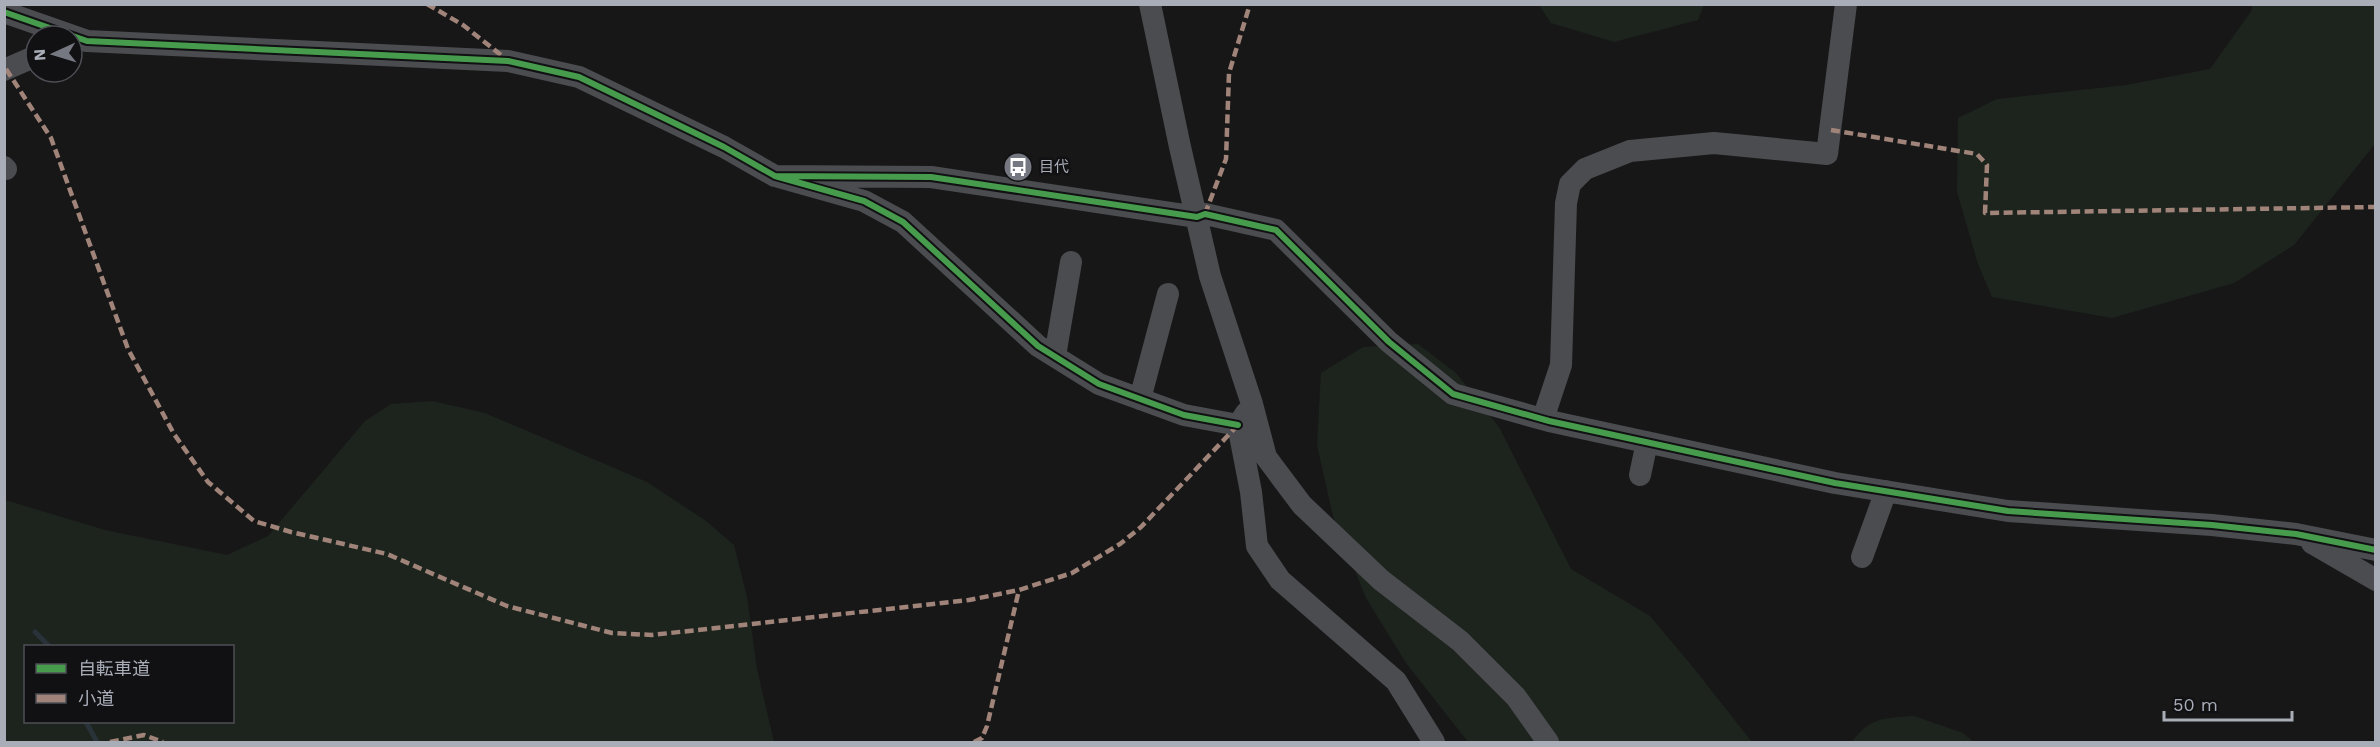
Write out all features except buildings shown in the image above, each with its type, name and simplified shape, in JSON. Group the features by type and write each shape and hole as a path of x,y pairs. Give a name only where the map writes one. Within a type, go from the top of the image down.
{"street":[{"path":"1150,4 1210,276 1252,404 1266,457 1302,505 1381,580 1460,641 1516,697 1548,742"},
{"path":"1543,419 1561,365 1566,203 1570,184 1585,169 1630,151 1714,143 1827,154 1846,4"},
{"path":"4,12 33,24"},
{"path":"84,43 508,61 579,77 724,147 775,176 864,201 903,222 1038,346 1099,384 1184,415 1238,425"},
{"path":"4,70 24,61"},
{"path":"775,176 931,177 1197,217 1205,214 1276,230 1389,342 1453,394 1543,419 1835,483 2008,511 2212,525 2296,534 2376,550"},
{"path":"1054,356 1071,262"},
{"path":"1140,399 1168,294"},
{"path":"1252,404 1238,425 1251,492 1257,546 1280,580 1396,681 1434,742"},
{"path":"1640,475 1647,442"},
{"path":"1862,557 1886,491"},
{"path":"2296,534 2376,580"}],"shaded area":[{"path":"1539,5 1704,5 1698,20 1614,42 1551,23"},
{"path":"2252,5 2375,5 2375,144 2294,245 2234,283 2112,318 1992,297 1978,264 1957,192 1958,118 1997,99 2126,85 2210,69 2252,10"},
{"path":"1418,344 1456,373 1499,427 1571,569 1650,616 1752,742 1468,742 1406,663 1366,598 1333,516 1317,445 1321,373 1363,347"},
{"path":"432,401 485,413 647,482 706,521 734,545 747,597 757,669 774,742 5,742 5,500 105,530 227,555 268,536 365,421 391,404"},
{"path":"1914,716 1963,733 1974,742 1852,742 1865,728 1879,720"}],"waterway":[{"path":"35,632 48,645"},
{"path":"87,723 97,742"}],"marked path":[{"path":"427,4 463,25 506,59"},
{"path":"1205,214 1226,159 1229,73 1250,4"},
{"path":"6,69 51,138 128,349 174,434 208,482 254,521 387,554 507,606 612,633 652,635 969,600 1019,590 1072,573 1120,544 1141,527 1238,425"},
{"path":"1831,130 1977,154 1987,165 1985,213 2376,207"},
{"path":"974,742 982,738 987,726 1019,590"},
{"path":"110,742 144,735 163,742"}],"cycle path":[{"path":"4,12 87,41 508,61 579,77 724,147 775,176 864,201 903,222 1038,346 1099,384 1184,415 1238,425"},
{"path":"775,176 931,177 1197,217 1205,214 1276,230 1389,342 1453,394 1549,421 1835,483 2008,511 2212,525 2296,534 2376,550"}],"place":[{"name":"目代","path":"1018,167"}]}
